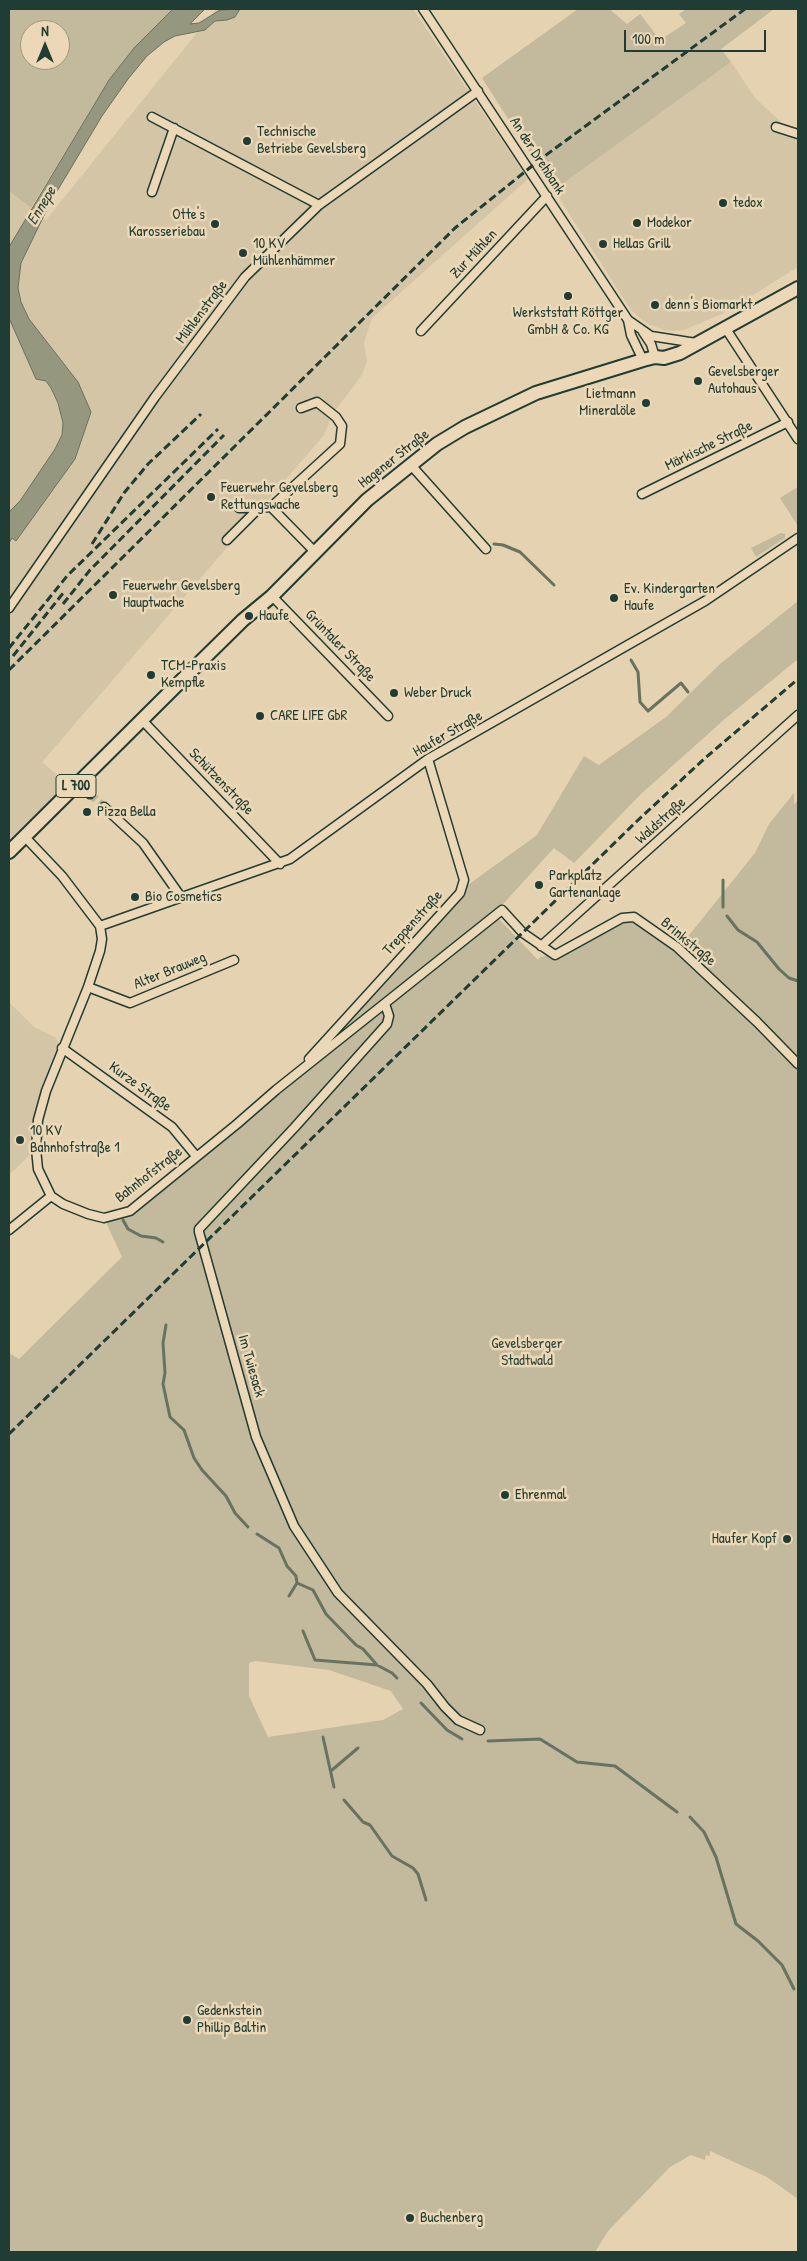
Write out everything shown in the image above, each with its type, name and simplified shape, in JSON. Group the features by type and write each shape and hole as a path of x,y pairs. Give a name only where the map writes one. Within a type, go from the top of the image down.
{"main road":[{"name":"Hagener Straße","path":"9,852 243,620 272,596 367,500 410,464 465,427 518,400 649,359 670,356 726,329 798,288"}],"street":[{"name":"An der Drehbank","path":"423,9 628,320 642,332 650,344 649,359"},
{"name":"Mühlenstraße","path":"9,608 155,397 245,277 319,205 478,91"},
{"path":"152,117 319,205"},
{"path":"776,127 798,134"},
{"path":"152,192 174,128"},
{"name":"Zur Mühlen","path":"421,331 547,196"},
{"name":"An der Drehbank","path":"628,320 631,335 649,359"},
{"path":"726,329 788,422 795,429 798,439"},
{"name":"An der Drehbank","path":"642,332 665,339 696,343"},
{"path":"239,508 271,507 340,444 342,426 336,417 317,402 301,408"},
{"name":"Märkische Straße","path":"642,494 788,422"},
{"path":"410,464 486,549"},
{"path":"271,507 314,552"},
{"path":"227,540 259,508"},
{"name":"Haufer Straße","path":"100,926 280,864 301,852 428,760 706,601 798,538"},
{"name":"Grüntaler Straße","path":"272,596 388,716"},
{"name":"Waldstraße","path":"541,946 798,715"},
{"name":"Schützenstraße","path":"142,720 280,864"},
{"name":"Treppenstraße","path":"294,1076 460,893 464,880 428,760"},
{"path":"79,783 90,794"},
{"path":"104,807 143,843 180,897"},
{"path":"9,1230 51,1196 42,1180 37,1163 38,1120 46,1091 88,987 100,951 100,926 62,876 25,836"},
{"name":"Bahnhofstraße","path":"51,1196 63,1204 104,1218 118,1216 130,1211 294,1076 502,910 523,932 541,946"},
{"name":"Brinkstraße","path":"541,946 556,955 622,918 634,918 678,948 757,1022 798,1064"},
{"name":"Alter Brauweg","path":"88,987 130,1003 234,960"},
{"name":"Im Twiesack","path":"385,1004 389,1016 387,1024 294,1128 198,1230 256,1437 294,1526 338,1593 427,1684 458,1720 480,1730"},
{"name":"Kurze Straße","path":"62,1048 172,1127 196,1156"}],"shaded area":[{"path":"216,9 413,9 528,179 372,318 364,343 367,361 362,375 333,413 324,435 42,762 67,784 9,840 9,191 46,220"},
{"path":"731,62 755,98 798,138 798,267 724,313 684,330 666,331 646,323 631,310 554,190"},
{"path":"9,1002 34,1027 55,1037 62,1048 46,1091 36,1149 9,1175"}],"green space":[{"path":"9,9 173,9 134,48 109,80 31,208 9,191"},
{"path":"578,9 609,9 627,24 640,14 660,40 686,23 679,14 686,9 774,9 721,49 731,62 554,190 482,78"},
{"path":"798,487 798,526 780,498"},
{"path":"781,533 785,534 785,538 756,557 751,548"},
{"name":"Gevelsberger Stadtwald","path":"798,601 798,659 726,718 642,793 574,863 554,848 494,914 538,960 541,956 543,957 621,916 633,920 678,949 755,853 769,824 794,793 794,804 798,800 798,2199 767,2177 710,2151 710,2156 706,2155 705,2160 691,2155 670,2167 608,2231 595,2252 9,2252 9,1353 19,1359 122,1257 104,1218 118,1216 294,1076 461,890 537,835 584,756 599,765 666,717 720,664","holes":["255,1661 329,1670 391,1691 403,1709 383,1720 268,1737 249,1696 249,1663"]}],"water":[{"name":"Ennepe","path":"173,9 205,9 190,24 199,23 220,10 240,9 235,17 215,21 205,30 175,36 164,42 147,56 102,116 50,203 21,263 18,288 21,302 29,319 78,382 91,412 75,459 16,541 12,538 9,543 9,512 20,501 55,449 62,435 63,423 58,403 51,388 46,381 36,379 9,318 9,247 109,80 134,48"}],"waterway":[{"path":"494,544 503,545 520,552 554,585"},
{"path":"631,660 638,672 640,702 648,711 681,683 688,692"},
{"path":"723,880 723,907"},
{"path":"727,916 738,930 757,942 779,969 789,978 798,981"},
{"path":"123,1220 128,1229 141,1236 156,1238 163,1242"},
{"path":"166,1325 163,1343 165,1373 163,1384 170,1417 184,1430 194,1458 202,1470 226,1496 235,1513 248,1527"},
{"path":"257,1534 279,1548 287,1566 296,1576 297,1583 313,1590 326,1614 356,1645 363,1649 377,1665 397,1678"},
{"path":"289,1596 297,1583"},
{"path":"303,1631 315,1660 377,1665"},
{"path":"421,1703 447,1730 462,1739"},
{"path":"323,1737 334,1787"},
{"path":"488,1741 540,1739 577,1762 615,1766 677,1812"},
{"path":"332,1770 358,1748"},
{"path":"344,1800 363,1822 370,1825 392,1856 413,1868 418,1874 426,1900"},
{"path":"690,1817 704,1832 716,1857 736,1924 758,1941 782,1965 794,1989"}],"tunnel":[{"path":"90,794 104,807"}],"railway":[{"path":"9,670 455,228 542,158 745,9"},
{"path":"92,544 124,493 148,464 201,414"},
{"path":"9,648 67,576 218,429"},
{"path":"63,604 90,570 224,435"},
{"path":"13,656 64,592"},
{"path":"9,1434 636,822 704,759 798,679"}],"place":[{"name":"Technische Betriebe Gevelsberg","path":"247,141"},
{"name":"tedox","path":"723,203"},
{"name":"Modekor","path":"637,223"},
{"name":"Otte's Karosseriebau","path":"215,224"},
{"name":"Hellas Grill","path":"603,244"},
{"name":"10 KV Mühlenhämmer","path":"243,253"},
{"name":"Werkststatt Röttger GmbH & Co. KG","path":"568,296"},
{"name":"denn's Biomarkt","path":"655,305"},
{"name":"Gevelsberger Autohaus","path":"698,381"},
{"name":"Lietmann Mineralöle","path":"646,403"},
{"name":"Feuerwehr Gevelsberg Rettungswache","path":"211,497"},
{"name":"Feuerwehr Gevelsberg Hauptwache","path":"113,595"},
{"name":"Ev. Kindergarten Haufe","path":"614,598"},
{"name":"Haufe","path":"249,616"},
{"name":"TCM-Praxis Kempfle","path":"151,675"},
{"name":"Weber Druck","path":"394,693"},
{"name":"CARE LIFE GbR","path":"260,716"},
{"name":"Pizza Bella","path":"87,812"},
{"name":"Parkplatz Gartenanlage","path":"539,885"},
{"name":"Bio Cosmetics","path":"135,897"},
{"name":"10 KV Bahnhofstraße 1","path":"20,1140"},
{"name":"Ehrenmal","path":"505,1495"},
{"name":"Haufer Kopf","path":"787,1539"},
{"name":"Gedenkstein Phillip Baltin","path":"187,2020"},
{"name":"Buchenberg","path":"410,2218"}]}
